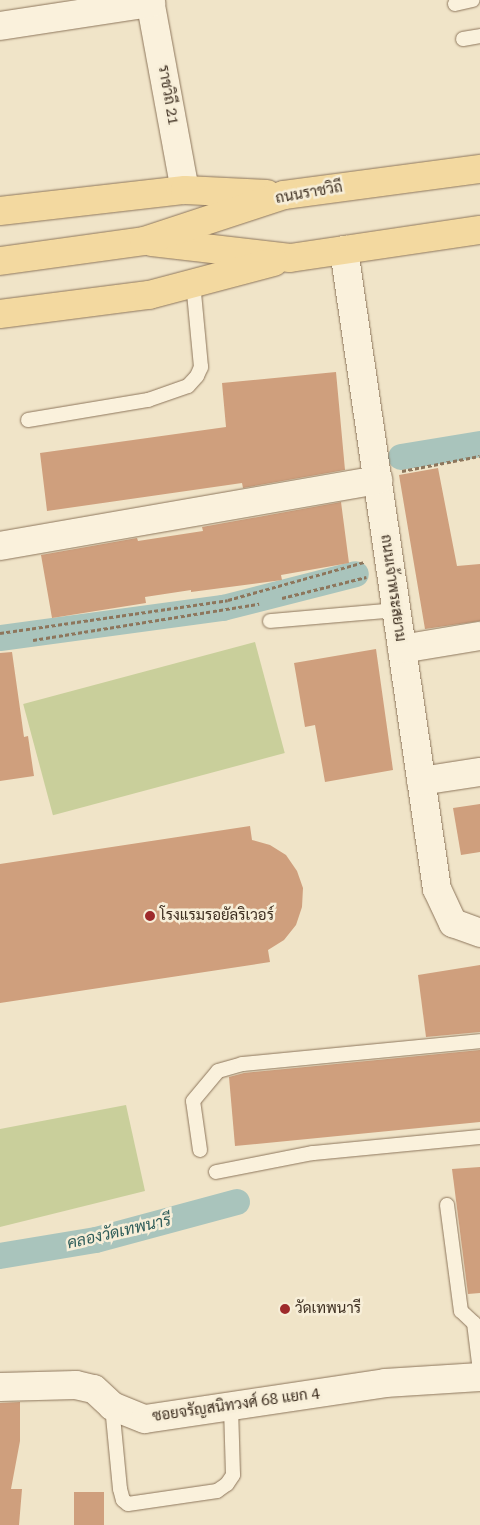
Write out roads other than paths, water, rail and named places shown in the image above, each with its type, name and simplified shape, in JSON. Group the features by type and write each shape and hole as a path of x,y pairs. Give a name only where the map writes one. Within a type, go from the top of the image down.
{"main road":[{"name":"ถนนราชวิถี","path":"0,261 144,241 284,195 480,169"},
{"path":"0,211 185,190 284,195"},
{"name":"ถนนราชวิถี","path":"144,241 290,258 480,230"},
{"path":"0,314 150,295 290,258"}],"street":[{"path":"0,26 151,2"},
{"name":"ราชวิถี 21","path":"151,2 185,190"},
{"name":"ถนนเจ้าพระสยาม","path":"344,250 387,476 396,610 437,889 453,923 480,932"},
{"path":"0,546 387,476"},
{"path":"402,649 480,636"},
{"path":"421,781 480,772"},
{"name":"ซอยจรัญสนิทวงศ์ 68 แยก 4","path":"0,1387 76,1385 94,1389 112,1406 145,1419 385,1383 480,1376"}],"lane":[{"path":"455,4 473,0"},
{"path":"463,39 480,36"},
{"path":"28,420 148,400 188,386 197,376 201,367 193,283"},
{"path":"270,621 396,610"},
{"path":"200,1150 193,1101 218,1071 242,1064 480,1041"},
{"path":"216,1172 313,1153 480,1137"},
{"path":"446,1205 461,1311 474,1323 480,1371"},
{"path":"112,1406 120,1489 123,1500 128,1504 217,1491 227,1484 233,1475 231,1406"}],"waterway":[{"path":"401,457 480,444"},
{"path":"0,638 223,608 356,574"},
{"name":"คลองวัดเทพนารี","path":"0,1256 96,1240 237,1202"}],"place":[{"name":"โรงแรมรอยัลริเวอร์","path":"150,916"},
{"name":"วัดเทพนารี","path":"285,1309"}]}
